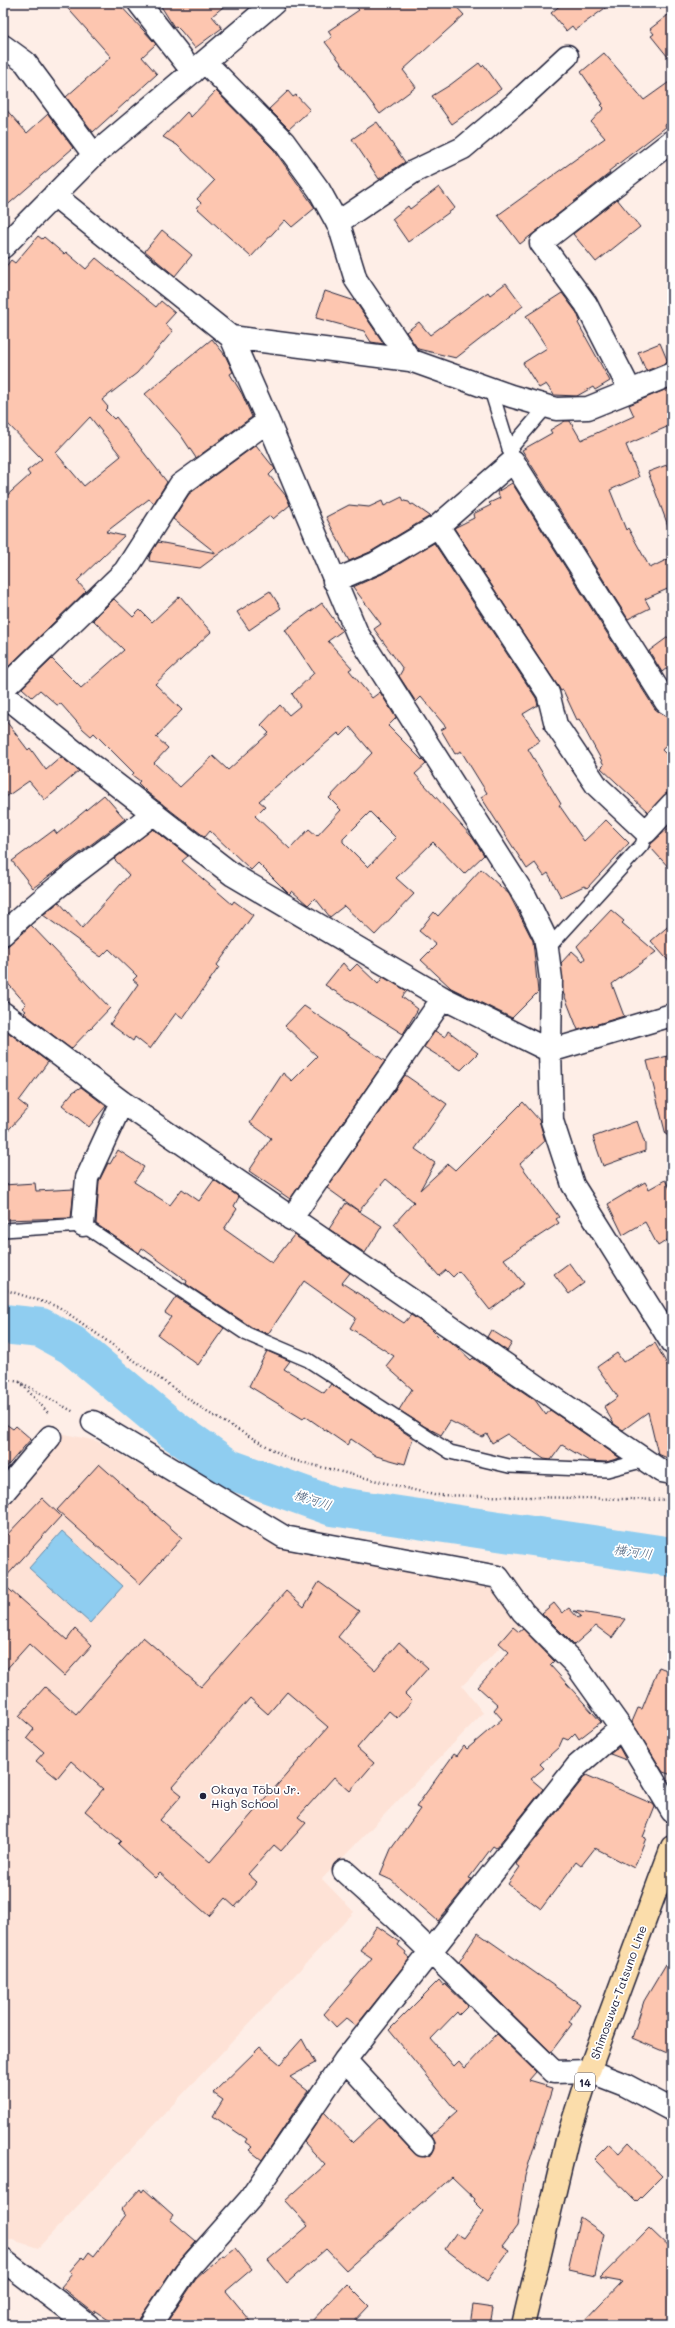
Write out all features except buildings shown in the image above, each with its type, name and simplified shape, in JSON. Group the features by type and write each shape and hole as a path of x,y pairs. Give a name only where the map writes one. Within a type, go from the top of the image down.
{"main road":[{"name":"Shimosuwa-Tatsuno Line","path":"523,2325 567,2140 589,2072 672,1847"}],"street":[{"path":"139,3 199,67 284,142 320,190 337,223 356,280 410,360"},
{"path":"3,246 94,155 274,3"},
{"path":"3,46 25,62 94,155"},
{"path":"337,223 413,172 463,148 514,105 567,56"},
{"path":"630,390 586,304 541,243 672,141"},
{"path":"54,195 230,337 268,421 357,633 526,898 545,938 551,979 550,1051 552,1121 573,1185 672,1343"},
{"path":"230,337 410,360 490,387 511,396 556,409 588,408 672,374"},
{"path":"3,689 125,571 180,484 268,421"},
{"path":"334,581 376,563 438,526 511,455 666,702 672,706"},
{"path":"438,526 548,693 556,725 597,786 646,832 672,804"},
{"path":"3,694 233,875 443,998 550,1051 672,1015"},
{"path":"3,934 37,901 62,886 154,814"},
{"path":"291,1219 443,998"},
{"path":"3,1013 122,1102 291,1219 660,1471 672,1473"},
{"path":"83,1225 87,1178 122,1102"},
{"path":"93,1422 284,1537 498,1577 523,1612 576,1666 621,1728 672,1811"},
{"path":"3,1493 50,1437"},
{"path":"151,2324 186,2272 250,2199 345,2060 577,1766 621,1728"},
{"path":"344,1872 396,1918 430,1953 554,2072 589,2072 625,2085 672,2110"},
{"path":"345,2060 423,2145"},
{"path":"3,2260 88,2325"}],"lane":[{"path":"490,387 511,455"},
{"path":"511,455 547,406"},
{"path":"547,949 642,845 646,832"},
{"path":"3,1230 83,1225 247,1334 308,1360 450,1452 509,1466 607,1470 645,1460"}],"path":[{"path":"3,1289 59,1307 207,1412 289,1459 434,1495 672,1500"},
{"path":"3,1379 20,1382 93,1422"},
{"path":"20,1382 54,1420 50,1437"}],"shaded area":[{"name":"Okaya Tōbu Jr. High School","path":"60,1433 97,1441 279,1545 494,1585 522,1625 462,1686 483,1713 322,1879 354,1912 38,2248 3,2237 3,1503"}],"water":[{"path":"62,1531 123,1586 90,1623 29,1568"}],"waterway":[{"name":"横河川","path":"3,1324 41,1328 72,1345 172,1429 229,1469 332,1506 672,1557"}],"place":[{"name":"Okaya Tōbu Jr. High School","path":"203,1796"}]}
